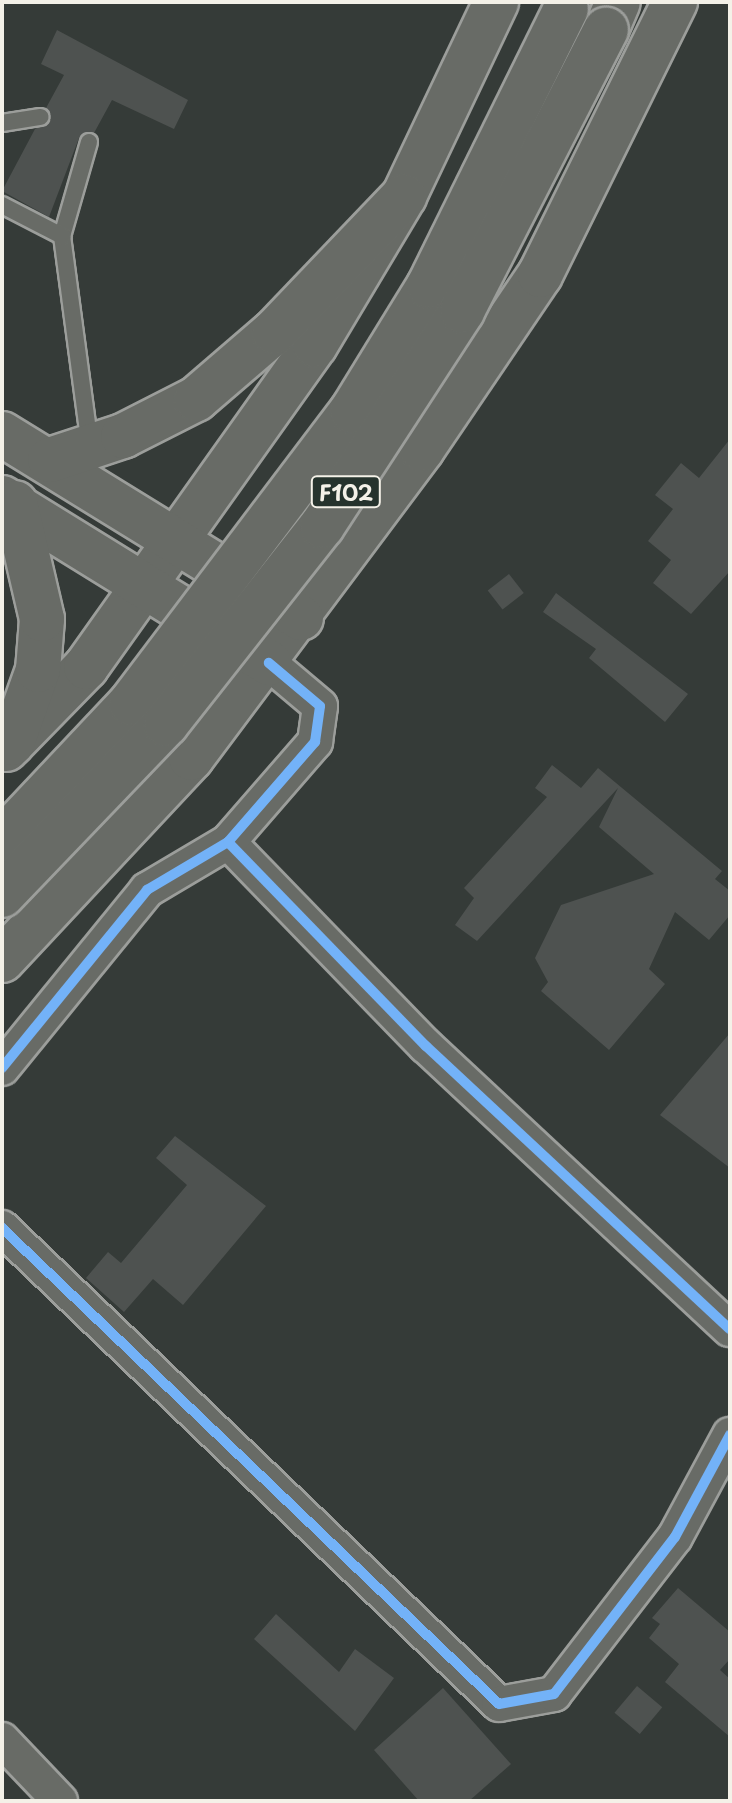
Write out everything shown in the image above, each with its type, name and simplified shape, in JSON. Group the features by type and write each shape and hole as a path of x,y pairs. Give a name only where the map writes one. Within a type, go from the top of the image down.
{"main road":[{"path":"7,748 86,667 148,584 315,345 404,196 496,2"},
{"path":"2,960 123,838 269,663 301,618 540,275 675,2"},
{"name":"F102","path":"2,840 131,703 352,411 429,286 568,6"},
{"name":"F102","path":"2,895 166,724 322,526 462,311 612,16"},
{"path":"70,453 196,399 274,332 404,196"},
{"path":"2,434 70,453 179,539 301,618"},
{"path":"8,500 148,584 269,663"},
{"path":"7,748 38,670 42,619 8,500"}],"street":[{"path":"2,1068 147,890 228,842 315,742 320,706 269,663"},
{"path":"228,842 426,1046 730,1329"},
{"path":"2,1228 499,1704 554,1694 675,1537 730,1435"},
{"path":"2,1740 60,1801"}],"lane":[{"path":"2,123 41,117"},
{"path":"70,453 62,236 89,142"},
{"path":"2,205 62,236"}],"building":[{"path":"57,30 188,100 174,129 112,100 94,133 79,138 49,217 2,191 35,129 51,120 46,108 64,75 41,64"},
{"path":"730,439 730,571 691,614 653,583 671,560 648,541 673,509 655,495 681,463 699,478"},
{"path":"509,574 524,593 502,610 488,591"},
{"path":"556,593 688,694 665,722 589,658 596,649 543,612"},
{"path":"552,765 581,788 598,768 722,871 715,879 730,891 730,915 709,940 675,912 649,969 665,984 609,1050 541,991 548,982 535,958 561,905 654,874 599,827 618,788 477,941 455,925 474,898 464,888 547,797 535,788"},
{"path":"730,1033 730,1168 660,1115"},
{"path":"175,1136 266,1206 183,1305 153,1279 124,1312 86,1278 108,1252 121,1263 187,1185 156,1158"},
{"path":"678,1588 730,1632 730,1659 720,1670 730,1679 730,1737 665,1682 679,1664 649,1638 660,1624 652,1618"},
{"path":"276,1614 339,1672 355,1649 394,1678 355,1731 254,1639"},
{"path":"637,1686 662,1707 640,1734 615,1713"},
{"path":"443,1688 511,1764 469,1801 419,1801 374,1750"}],"cycle path":[{"path":"2,1068 147,890 228,842 315,742 320,706 269,663"},
{"path":"228,842 426,1046 730,1329"},
{"path":"2,1228 499,1704 554,1694 675,1537 730,1435"}]}
